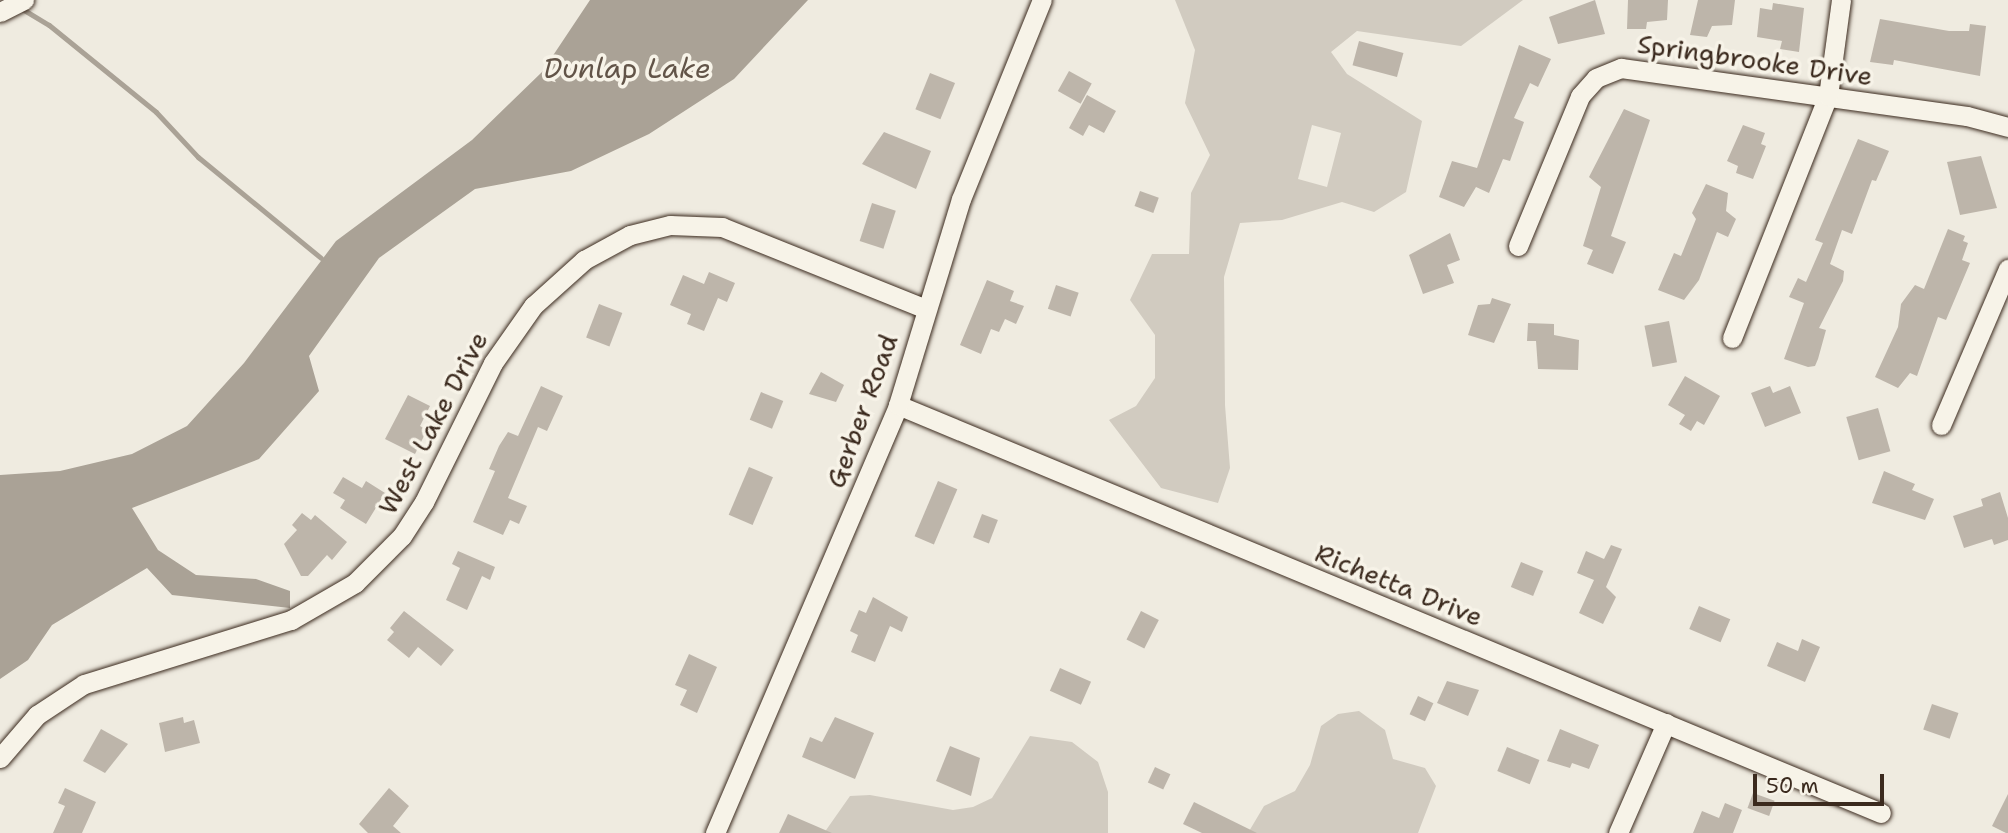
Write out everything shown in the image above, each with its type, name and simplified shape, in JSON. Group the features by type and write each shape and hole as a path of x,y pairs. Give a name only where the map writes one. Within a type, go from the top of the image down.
{"street":[{"path":"0,12 24,0"},
{"name":"Gerber Road","path":"715,833 898,405 961,199 1042,0"},
{"path":"1732,338 1828,96 1841,0"},
{"name":"Springbrooke Drive","path":"1518,246 1580,96 1607,71 1641,69 1967,116 2008,127"},
{"name":"West Lake Drive","path":"0,758 37,715 84,684 280,624 355,583 379,562 416,514 493,363 533,306 584,260 630,235 670,225 722,227 926,309"},
{"path":"1941,425 2008,268"},
{"name":"Richetta Drive","path":"898,405 1881,813"},
{"path":"1618,833 1666,723"}],"shaded area":[{"path":"1175,0 1523,0 1461,46 1357,31 1331,52 1347,74 1422,121 1406,192 1374,212 1342,202 1282,220 1240,223 1224,277 1225,405 1230,468 1218,503 1161,488 1109,420 1136,406 1155,378 1155,335 1130,300 1152,254 1189,254 1191,193 1210,155 1185,103 1195,50","holes":["1312,125 1341,133 1327,187 1298,179"]},
{"path":"1359,711 1385,730 1393,759 1425,768 1436,786 1418,833 1248,833 1264,806 1295,791 1310,765 1321,726 1338,714"},
{"path":"1030,736 1072,742 1098,762 1108,792 1108,833 824,833 850,796 870,795 953,810 973,807 992,798"}],"water":[{"name":"Dunlap Lake","path":"590,0 808,0 734,79 649,134 571,171 475,189 379,258 309,356 319,391 259,459 132,508 158,550 196,575 256,579 290,591 290,608 172,595 147,568 52,625 28,660 0,679 0,475 60,471 132,454 187,426 244,363 336,241 472,140 542,72"}],"building":[{"path":"1595,0 1605,34 1558,44 1549,17"},
{"path":"1628,0 1668,0 1667,20 1647,22 1646,29 1627,29"},
{"path":"1698,0 1735,0 1732,25 1712,26 1707,37 1690,35"},
{"path":"1773,3 1804,8 1799,52 1780,49 1782,41 1757,37 1760,8 1772,10"},
{"path":"1880,19 1949,31 1969,31 1970,24 1986,26 1980,76 1894,60 1893,65 1870,62"},
{"path":"1359,41 1403,53 1397,77 1353,65"},
{"path":"1519,45 1551,59 1538,87 1530,83 1514,118 1524,122 1510,161 1503,159 1489,193 1476,187 1464,207 1439,197 1452,161 1477,168"},
{"path":"1069,71 1092,84 1081,104 1058,91"},
{"path":"930,73 955,83 940,119 915,109"},
{"path":"1087,95 1116,111 1104,133 1089,125 1083,136 1069,128"},
{"path":"1624,109 1650,120 1611,236 1626,242 1613,274 1587,264 1593,250 1583,246 1601,187 1589,177"},
{"path":"1743,125 1765,133 1761,144 1766,146 1753,179 1736,173 1738,166 1727,161"},
{"path":"884,132 931,151 916,189 862,164"},
{"path":"1858,139 1889,151 1876,181 1872,180 1852,234 1842,230 1830,264 1844,271 1843,281 1819,328 1826,330 1818,359 1815,366 1808,367 1784,359 1804,303 1789,297 1798,278 1806,282 1823,243 1815,240"},
{"path":"1981,156 1997,208 1960,215 1947,162"},
{"path":"1706,184 1728,193 1726,211 1736,219 1728,237 1717,232 1699,280 1684,300 1658,290 1674,253 1681,256 1696,219 1692,213"},
{"path":"1140,191 1159,198 1153,213 1135,206"},
{"path":"872,203 896,211 883,249 860,241"},
{"path":"1948,229 1965,236 1963,241 1968,243 1962,260 1970,263 1946,320 1938,317 1917,376 1910,373 1898,388 1875,377 1898,327 1901,304 1915,285 1924,289"},
{"path":"1450,233 1460,260 1447,265 1454,283 1423,294 1409,255"},
{"path":"709,272 735,283 727,302 718,298 704,331 687,324 691,314 670,305 683,275 704,284"},
{"path":"987,280 1014,291 1010,301 1024,306 1016,324 1005,319 999,332 991,329 981,354 960,345"},
{"path":"1056,285 1079,293 1071,316 1048,309"},
{"path":"1492,298 1511,304 1494,343 1468,335 1478,305 1490,304"},
{"path":"599,304 622,313 609,347 586,338"},
{"path":"1669,321 1677,362 1652,367 1644,326"},
{"path":"1528,323 1554,324 1554,335 1579,340 1578,370 1538,369 1536,341 1527,341"},
{"path":"821,372 844,385 836,402 809,394"},
{"path":"1685,376 1720,396 1704,425 1697,421 1691,431 1679,424 1685,415 1668,405"},
{"path":"541,386 563,396 547,431 538,427 508,498 527,506 519,524 510,520 503,535 473,522 495,471 489,469 499,446 508,432 518,436"},
{"path":"1770,386 1773,393 1790,386 1801,413 1765,427 1751,393"},
{"path":"761,392 783,401 772,429 750,420"},
{"path":"408,395 430,406 420,426 427,430 415,454 385,439"},
{"path":"1878,408 1890,451 1859,460 1846,417"},
{"path":"749,467 773,477 753,525 729,515"},
{"path":"1884,471 1915,484 1912,490 1934,499 1925,520 1872,503"},
{"path":"343,477 362,488 366,481 385,493 366,524 340,508 345,500 333,493"},
{"path":"938,481 957,489 934,544 915,536"},
{"path":"2000,492 2008,518 2008,540 1994,545 1992,539 1964,548 1953,516 1983,506 1981,499"},
{"path":"302,513 311,520 315,515 347,542 332,560 327,555 308,576 301,576 284,544 297,530 292,525"},
{"path":"982,514 998,520 989,543 973,537"},
{"path":"1611,545 1622,549 1606,587 1616,597 1603,624 1579,613 1594,580 1577,573 1586,551 1604,559"},
{"path":"458,551 495,567 490,580 482,576 467,610 446,600 460,568 452,564"},
{"path":"1521,562 1543,571 1533,596 1511,587"},
{"path":"873,597 908,617 902,632 890,626 875,662 851,652 858,635 850,631 859,610 866,613"},
{"path":"1699,606 1730,619 1721,642 1689,629"},
{"path":"404,611 454,650 441,666 418,647 409,658 387,640 394,632 390,628"},
{"path":"1141,611 1159,620 1144,649 1126,640"},
{"path":"1802,639 1820,647 1805,682 1767,666 1777,642 1798,651"},
{"path":"689,654 717,667 697,713 680,705 687,690 675,685"},
{"path":"1060,668 1091,682 1081,705 1050,691"},
{"path":"1447,681 1479,690 1468,716 1437,703"},
{"path":"1418,696 1433,703 1425,721 1410,714"},
{"path":"1932,704 1958,713 1950,739 1923,730"},
{"path":"183,717 184,723 194,720 200,743 165,752 159,723"},
{"path":"835,717 874,733 855,779 802,757 810,737 822,742"},
{"path":"101,729 128,744 105,773 83,761"},
{"path":"1560,729 1599,745 1589,769 1572,763 1570,768 1547,761"},
{"path":"950,746 980,758 971,796 936,781"},
{"path":"1507,747 1539,760 1530,784 1497,771"},
{"path":"1155,767 1170,774 1163,790 1148,782"},
{"path":"65,788 96,802 82,833 53,833 65,806 58,803"},
{"path":"389,788 409,806 393,826 401,833 368,833 359,824"},
{"path":"1753,793 1775,801 1769,816 1748,808"},
{"path":"2008,794 2008,833 2006,833 1992,826"},
{"path":"1194,802 1257,833 1202,833 1183,824"},
{"path":"1725,803 1742,810 1733,833 1693,833 1702,811 1719,818"},
{"path":"788,814 832,833 779,833"}],"waterway":[{"path":"19,7 49,25 156,112 198,157 321,258"}]}
